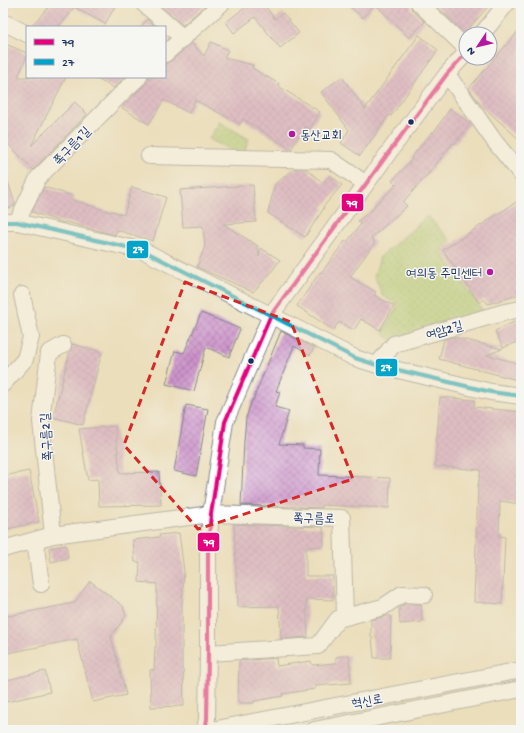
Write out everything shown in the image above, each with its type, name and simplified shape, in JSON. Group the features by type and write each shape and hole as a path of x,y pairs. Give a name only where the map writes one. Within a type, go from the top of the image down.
{"street":[{"path":"143,3 183,38"},
{"path":"166,53 222,3"},
{"path":"419,3 458,40"},
{"path":"489,26 508,3"},
{"path":"3,22 24,32"},
{"path":"3,35 24,32"},
{"path":"205,730 207,718 208,548 211,514 225,422 271,315 366,184 458,62"},
{"path":"448,74 495,142 521,174"},
{"name":"쪽구름1길","path":"138,78 124,90 38,178 10,222 144,251 355,358 377,365 491,392 521,396"},
{"path":"149,156 331,160 366,184"},
{"path":"3,384 25,359 31,337 22,295"},
{"name":"여암2길","path":"377,365 394,344 521,309"},
{"name":"쪽구름2길","path":"53,535 41,421 49,353 63,345"},
{"path":"3,549 53,535 211,514"},
{"name":"쪽구름로","path":"211,514 342,518 345,617"},
{"path":"35,540 41,584"},
{"path":"208,653 318,646 338,619 383,606 402,594 424,595"},
{"name":"혁신로","path":"212,730 521,670"},
{"name":"혁신로","path":"314,730 521,689"}],"highlighted area":[{"path":"185,282 291,322 353,479 198,529 124,445"}],"green space":[{"path":"219,122 249,139 242,156 209,139"},
{"path":"428,216 451,241 441,251 485,314 394,341 383,332 398,305 383,296 374,276 380,257"}],"building":[{"path":"53,3 117,3 105,24 74,7 59,26 31,26"},
{"path":"208,3 183,25 159,4"},
{"path":"251,3 263,3 275,19 283,13 299,33 280,48 255,17 234,33 226,22"},
{"path":"346,3 410,3 412,10 425,22 409,38 375,4 363,18"},
{"path":"433,3 491,3 471,26 458,26"},
{"path":"147,19 155,26 142,26"},
{"path":"521,28 521,141 481,105 469,88 488,66 498,66 498,55"},
{"path":"419,35 438,50 391,116 389,115 360,156 341,143 349,130 321,92 342,77 365,109"},
{"path":"211,42 228,50 224,58 253,65 252,68 279,84 278,86 320,112 310,129 305,127 291,149 243,119 240,124 195,100 189,113 164,100 149,124 122,108 145,84 148,78 166,78 166,63 171,61 192,43 204,56"},
{"path":"3,43 26,53 26,58 18,77 65,78 31,146 75,102 87,114 33,170 3,138"},
{"path":"95,78 124,78 114,88"},
{"path":"450,109 470,123 455,144 453,143 403,202 407,206 371,238 375,242 350,277 376,292 374,295 394,306 380,330 361,319 354,330 339,322 333,330 297,306 320,272 321,273 345,241 347,242 361,224 358,221 375,207 374,206 396,185 392,181 412,159 411,158 432,132 433,133"},
{"path":"294,169 306,169 323,183 330,175 342,185 323,207 324,208 305,237 268,213 275,184"},
{"path":"3,173 5,173 15,203 14,206 3,210"},
{"path":"253,185 256,222 223,224 258,246 259,257 261,248 280,260 269,275 253,292 197,267 205,246 203,226 183,227 180,190"},
{"path":"44,187 74,196 73,200 124,215 132,187 166,197 153,241 117,230 115,235 66,222 64,223 32,212"},
{"name":"여의동 주민센터","path":"521,199 521,294 488,304 484,299 479,303 443,250"},
{"path":"201,313 240,329 229,357 206,347 194,391 166,384 175,351 184,353"},
{"path":"521,319 521,340 503,348 495,331"},
{"path":"281,331 314,348 310,355 294,346 276,391 280,392 275,407 289,411 279,444 303,445 303,448 320,449 319,475 390,478 389,508 322,505 322,508 241,505 246,418"},
{"path":"454,337 502,349 487,355 521,364 517,380 439,359 444,339"},
{"path":"72,344 102,352 83,425 53,417"},
{"path":"440,397 475,400 474,407 521,412 521,504 500,501 499,536 505,537 502,604 474,602 478,485 481,470 435,466"},
{"path":"186,405 208,409 196,476 174,471"},
{"path":"115,426 120,473 159,472 161,505 99,506 98,479 88,480 79,429"},
{"path":"29,471 39,522 3,530 3,476"},
{"path":"234,524 323,527 324,546 306,547 306,576 333,576 333,600 306,599 308,637 281,639 279,606 238,607"},
{"path":"179,533 184,571 182,604 182,669 184,706 151,707 150,670 154,670 156,647 157,584 139,582 140,562 135,562 133,540"},
{"path":"66,545 68,558 51,562 49,548"},
{"path":"90,581 123,606 126,616 111,636 126,695 93,702 77,639 3,654 3,617 74,603"},
{"path":"405,604 421,604 422,622 400,624 399,608"},
{"path":"391,616 390,658 374,658 371,637 371,620"},
{"path":"349,655 351,683 315,686 315,689 282,694 283,696 254,701 254,703 238,703 239,661 276,658 277,666 311,661 312,665 336,663 336,657"},
{"path":"45,671 50,692 6,702 3,681"}],"transit line":[{"name":"79","path":"205,730 207,719 208,548 211,514 225,422 271,315 392,148 447,74 458,62"},
{"name":"27","path":"3,222 17,222 144,251 355,358 377,365 491,392 521,396"}],"place":[{"name":"동산교회","path":"292,134"},
{"name":"여의동 주민센터","path":"490,272"}]}
